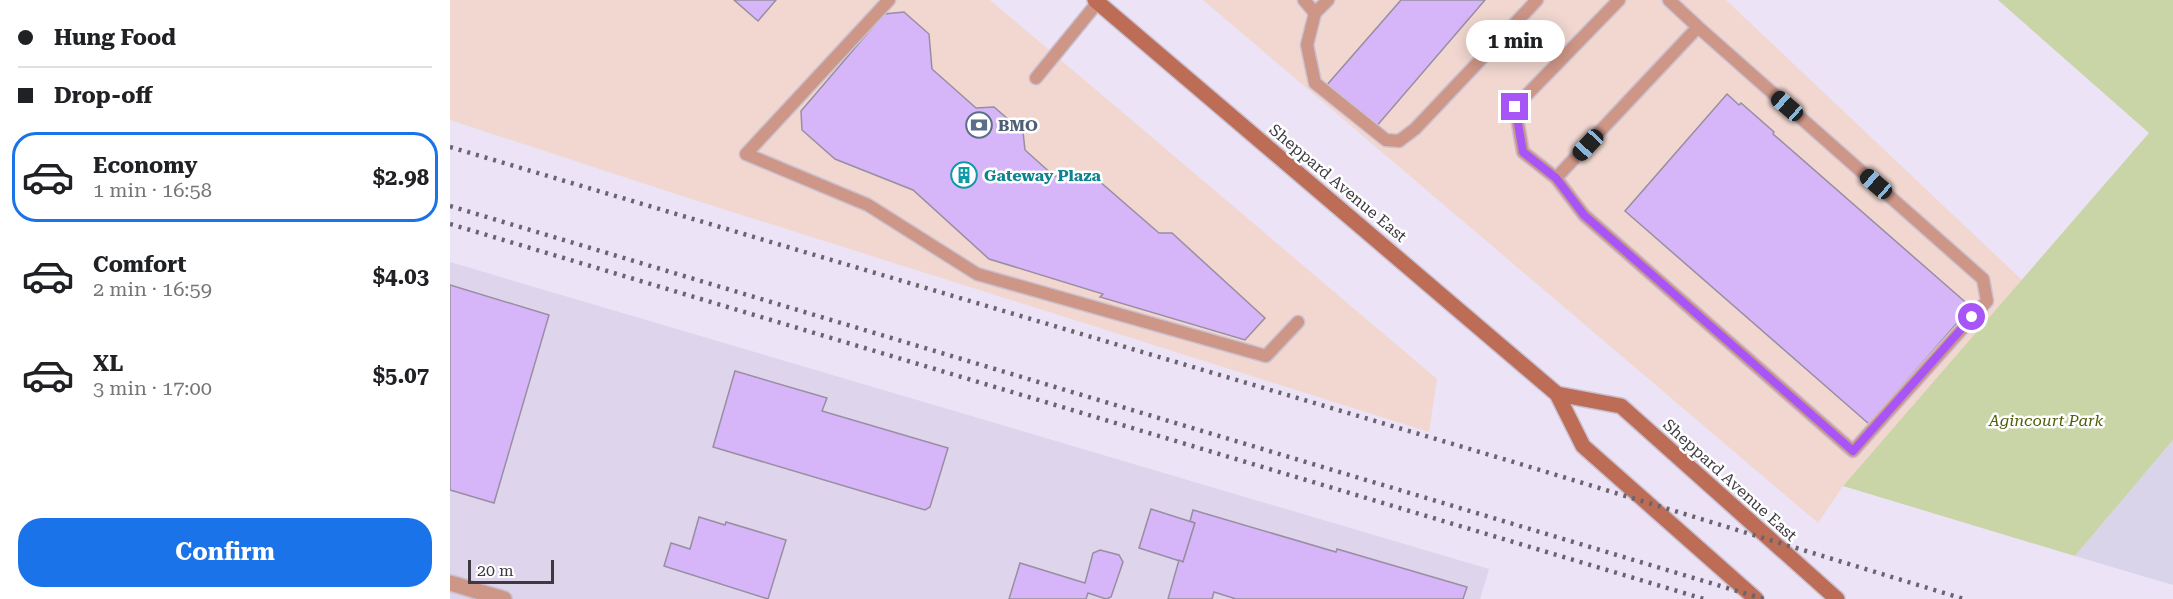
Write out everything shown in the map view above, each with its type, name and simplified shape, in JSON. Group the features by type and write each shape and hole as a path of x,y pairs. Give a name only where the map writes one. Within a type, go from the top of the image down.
{"main road":[{"name":"Sheppard Avenue East","path":"1098,1 1557,394 1583,446 1756,599"},
{"name":"Sheppard Avenue East","path":"1557,394 1621,406 1837,599"}],"street":[{"path":"450,583 504,599"}],"lane":[{"path":"889,0 746,154 868,206 977,274 1266,356 1298,322"},
{"path":"1304,0 1315,13"},
{"path":"1328,0 1315,13 1307,45 1314,84 1386,140 1399,141 1415,129 1537,0"},
{"path":"1619,0 1515,107 1523,152 1556,178 1584,215 1853,451 1987,301 1983,279 1669,0"},
{"path":"1036,78 1098,1"},
{"path":"1556,178 1698,27"}],"shaded area":[{"path":"450,0 990,0 1437,379 1429,432 685,197 450,120"},
{"path":"1203,0 1726,0 2022,280 1843,486 1818,523"},
{"path":"450,262 1489,569 1480,599 450,599"},
{"path":"2173,440 2173,585 2075,556"}],"green space":[{"name":"Agincourt Park","path":"1998,0 2173,0 2173,440 2075,556 1843,486 2149,133"}],"building":[{"path":"734,0 776,0 758,21"},
{"path":"1401,0 1485,0 1375,128 1326,86"},
{"name":"Gateway Plaza","path":"904,12 929,34 932,69 976,108 994,107 1023,132 1025,150 1054,176 1091,174 1159,233 1172,233 1265,318 1245,340 1100,297 1103,294 989,259 913,190 835,159 802,130 801,111 884,14"},
{"path":"1727,94 1739,105 1741,103 1774,132 1773,134 1971,307 1869,424 1625,211"},
{"path":"450,285 549,315 494,503 450,490"},
{"path":"735,371 827,398 822,411 948,448 930,507 925,510 713,447"},
{"path":"1151,509 1195,523 1183,562 1139,548"},
{"path":"1193,510 1467,587 1463,599 1236,599 1214,592 1212,599 1168,599 1179,560 1183,562 1195,523 1190,521"},
{"path":"699,517 725,525 726,522 786,540 768,599 664,566 671,543 690,549"},
{"path":"1100,550 1119,555 1123,562 1111,597 1106,599 1088,593 1086,599 1009,599 1020,563 1085,583 1093,553"}],"railway":[{"path":"450,147 1517,463 1964,599"},
{"path":"450,206 1764,599"},
{"path":"450,224 1704,599"}],"place":[{"name":"BMO","path":"979,125"},
{"name":"Gateway Plaza","path":"964,175"}],"route":[{"path":"1515,107 1523,152 1556,178 1584,215 1853,451 1972,317"}]}
